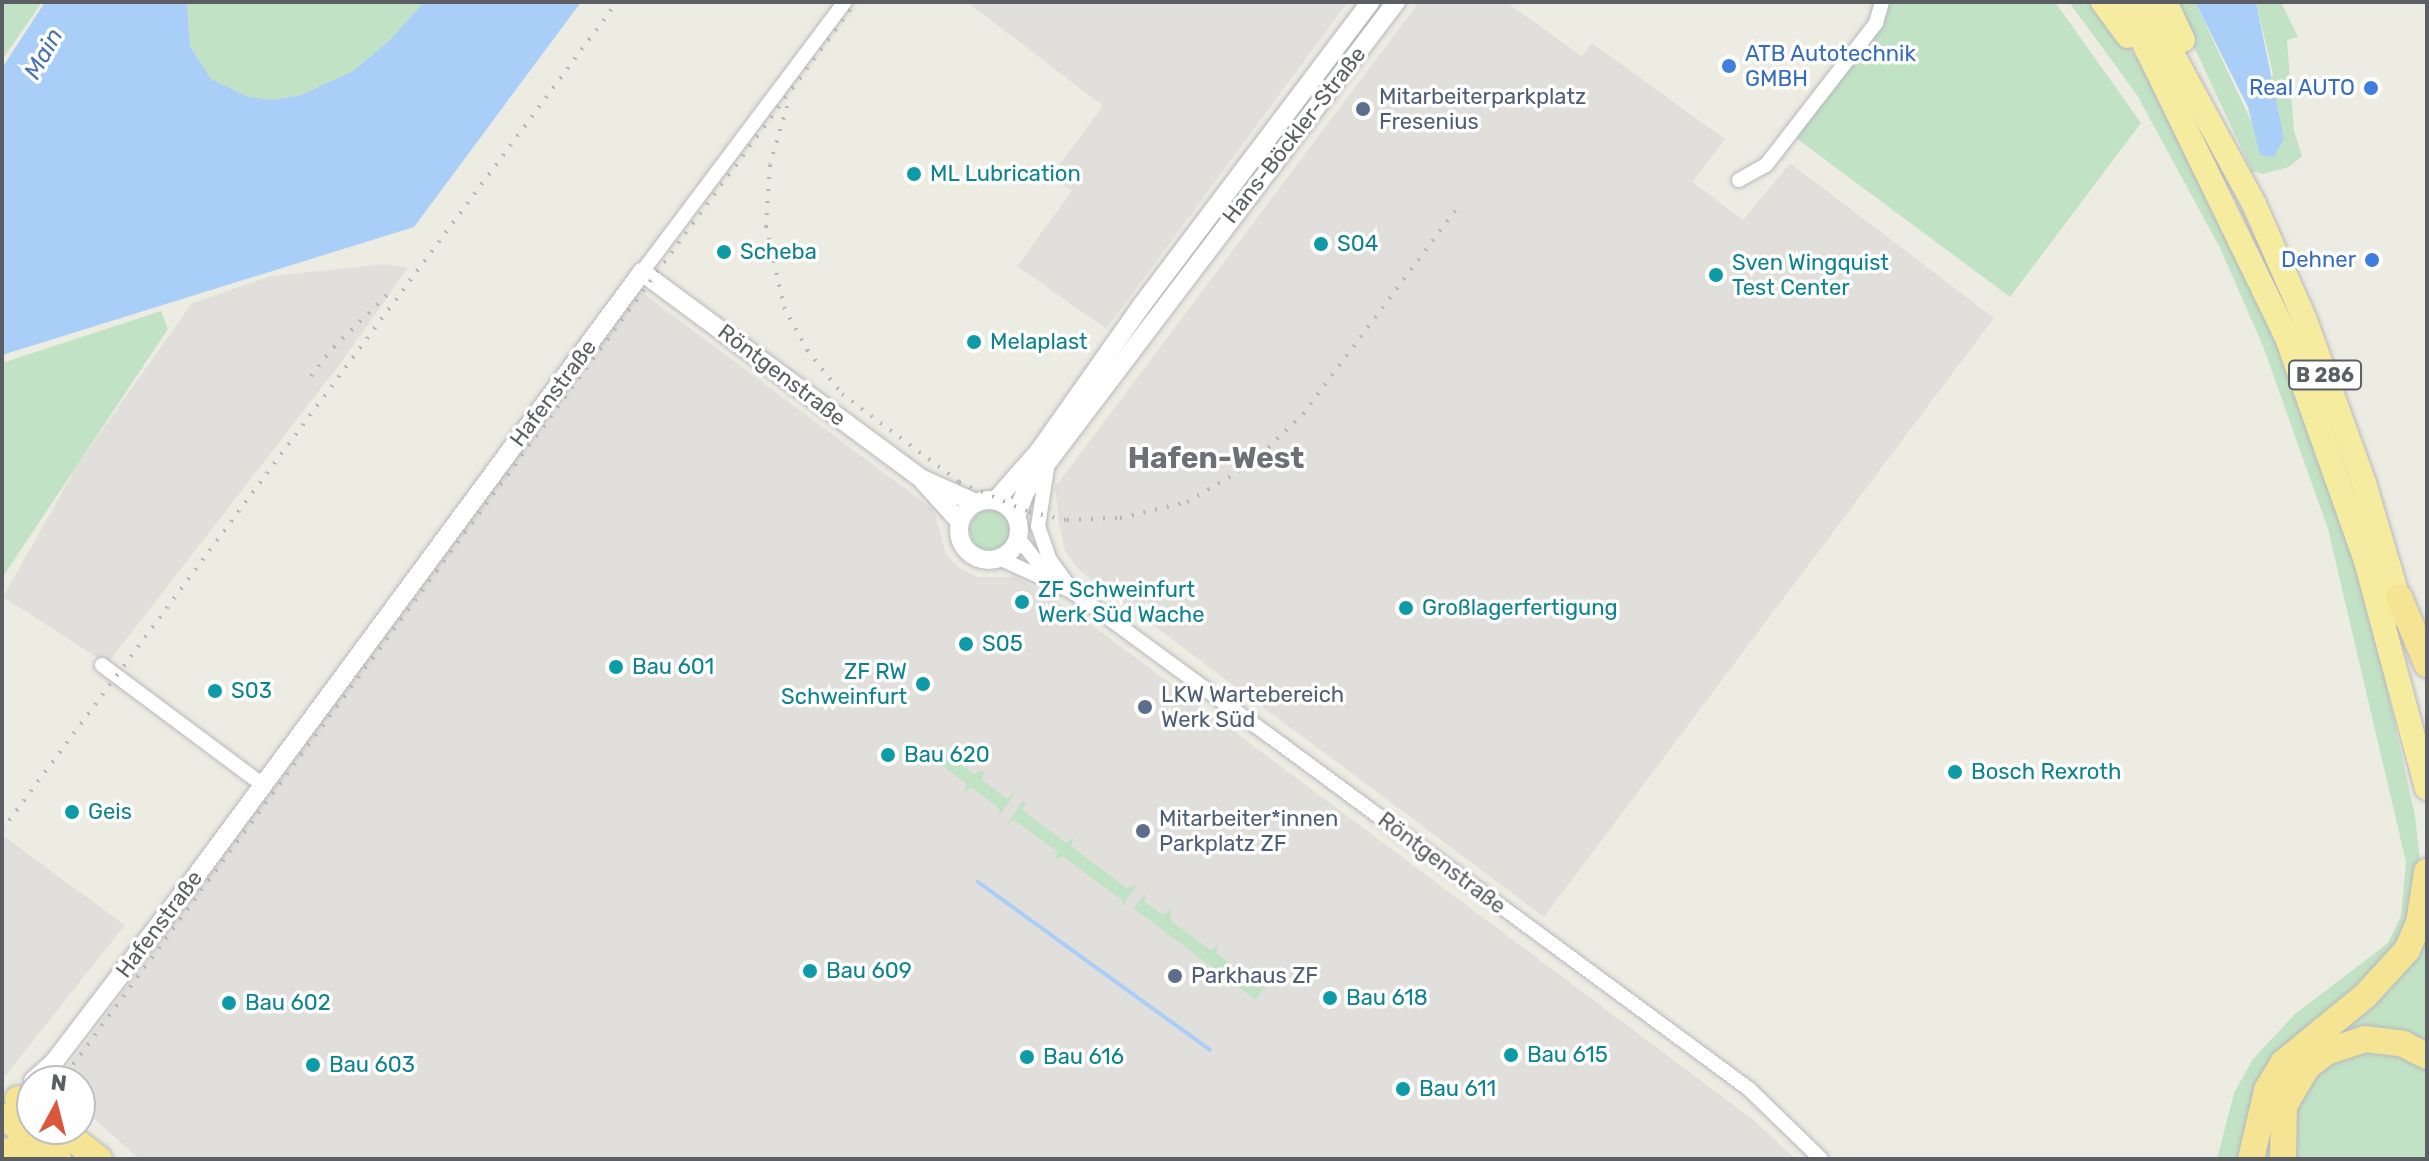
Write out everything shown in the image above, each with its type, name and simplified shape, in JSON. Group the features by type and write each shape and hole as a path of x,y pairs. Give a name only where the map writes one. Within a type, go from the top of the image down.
{"highway":[{"path":"2103,2 2165,82"},
{"name":"B 286","path":"2124,2 2259,272 2338,475 2392,643 2427,788"},
{"name":"B 286","path":"2144,2 2232,161 2305,320 2399,597 2427,718"},
{"name":"B 286","path":"2165,2 2214,103 2232,161"},
{"path":"2399,597 2427,664"},
{"path":"2251,1159 2267,1090 2283,1063 2365,996 2407,950 2419,923 2427,872"},
{"path":"2283,1159 2281,1121 2287,1098 2307,1067 2326,1052 2375,1040 2403,1044 2427,1056"},
{"path":"2,1156 17,1147 53,1145 99,1159"}],"street":[{"name":"Hafenstraße","path":"52,1065 263,785 701,189 845,2"},
{"name":"Hans-Böckler-Straße","path":"1204,236 1377,29 1396,2"},
{"path":"1739,180 1766,165 1876,23 1882,2"},
{"name":"Hans-Böckler-Straße","path":"996,500 1039,451 1093,371 1149,310 1365,9 1377,29"},
{"name":"Röntgenstraße","path":"642,272 922,479 960,522"},
{"name":"Hans-Böckler-Straße","path":"1016,516 1025,492 1108,383 1149,310"},
{"path":"1093,371 1108,383"},
{"path":"1051,461 1039,496 1038,526 1050,560 1073,592"},
{"name":"Röntgenstraße","path":"922,479 976,503"},
{"path":"996,500 1016,516 1019,539 1001,559 971,555 960,541 960,522 976,503 996,500"},
{"name":"Röntgenstraße","path":"1019,539 1052,580"},
{"name":"Röntgenstraße","path":"1001,559 1073,592 1749,1089 1821,1159"},
{"path":"102,665 263,785"}],"shaded area":[{"path":"967,2 1348,2 1106,329 1017,266 1072,191 1051,176 1103,106"},
{"path":"1419,2 1506,2 1582,56 1592,43 1725,139 1693,182 1743,220 1790,163 1994,318 1544,917 1078,569 1065,551 1059,523 1055,487"},
{"path":"385,264 408,268 340,364 107,664 3,597 78,464 192,303 271,276"},
{"path":"640,291 934,510 946,554 959,568 977,577 1017,577 1080,616 1752,1119 1796,1159 139,1159 96,1120 96,1065 69,1065"},
{"path":"2,835 125,925 2,1080"}],"green space":[{"path":"2,2 42,2 2,60"},
{"path":"187,2 424,2 389,41 353,71 301,95 273,100 248,98 211,79 190,46"},
{"path":"1890,2 2055,2 2141,123 2010,297 1796,138 1886,16"},
{"path":"2069,2 2098,2 2139,61 2268,313 2369,606 2415,816 2420,860 2415,903 2403,942 2242,1159 2217,1159 2234,1093 2253,1059 2295,1014 2388,943 2401,916 2406,862 2328,529 2263,346 2220,248 2137,95"},
{"path":"2173,2 2195,2 2259,138 2273,74 2256,2 2281,2 2298,37 2287,40 2294,131 2302,156 2289,167 2263,174 2252,171"},
{"path":"161,311 168,329 2,578 2,363"},
{"path":"990,510 1004,516 1010,530 1004,544 990,550 976,544 970,530 976,516"},
{"path":"943,740 941,750 974,774 984,770 982,780 1007,799 1015,793 998,818 1000,809 971,787 963,793 967,784 934,760 924,765"},
{"path":"1022,801 1027,802 1022,810 1066,843 1074,837 1071,846 1126,888 1138,884 1121,908 1122,900 1062,856 1054,861 1058,852 1021,825 1014,820 1007,825"},
{"path":"1147,892 1144,901 1163,915 1171,909 1171,921 1211,950 1219,944 1216,953 1259,986 1268,981 1256,1000 1133,908"},
{"path":"2427,908 2427,1051 2388,1035 2346,1039 2324,1049 2301,1066 2286,1089 2277,1113 2280,1159 2255,1159 2280,1082 2305,1051 2375,998 2407,963"},
{"path":"2348,1046 2427,1062 2427,1159 2290,1159 2294,1093"}],"water":[{"name":"Main","path":"45,2 187,2 190,46 211,79 248,97 273,100 301,95 353,71 389,41 424,2 581,2 414,227 2,355 2,68"},
{"path":"2195,2 2256,2 2284,139 2274,157 2260,155 2248,107"}],"waterway":[{"path":"978,882 1210,1050"}],"railway":[{"path":"2,830 617,2"},
{"path":"73,1065 856,2"},
{"path":"787,106 770,165 766,226 784,307 807,350 842,394 959,482 1029,512 1067,520 1120,518 1187,502 1251,464 1303,414 1461,203"},
{"path":"311,376 334,347 390,292"}],"place":[{"name":"ATB Autotechnik GMBH","path":"1729,66"},
{"name":"Real AUTO","path":"2371,88"},
{"name":"Mitarbeiterparkplatz Fresenius","path":"1363,109"},
{"name":"ML Lubrication","path":"914,174"},
{"name":"S04","path":"1321,244"},
{"name":"Scheba","path":"724,252"},
{"name":"Dehner","path":"2372,260"},
{"name":"Sven Wingquist Test Center","path":"1716,275"},
{"name":"Melaplast","path":"974,342"},
{"name":"ZF Schweinfurt Werk Süd Wache","path":"1022,602"},
{"name":"Großlagerfertigung","path":"1406,608"},
{"name":"S05","path":"966,644"},
{"name":"Bau 601","path":"616,667"},
{"name":"ZF RW Schweinfurt","path":"923,684"},
{"name":"S03","path":"215,691"},
{"name":"LKW Wartebereich Werk Süd","path":"1145,707"},
{"name":"Bau 620","path":"888,755"},
{"name":"Bosch Rexroth","path":"1955,772"},
{"name":"Geis","path":"72,812"},
{"name":"Mitarbeiter*innen Parkplatz ZF","path":"1143,831"},
{"name":"Bau 609","path":"810,971"},
{"name":"Parkhaus ZF","path":"1175,976"},
{"name":"Bau 618","path":"1330,998"},
{"name":"Bau 602","path":"229,1003"},
{"name":"Bau 615","path":"1511,1055"},
{"name":"Bau 616","path":"1027,1057"},
{"name":"Bau 603","path":"313,1065"},
{"name":"Bau 611","path":"1403,1089"}],"district":[{"name":"Hafen-West","path":"1216,458"}]}
